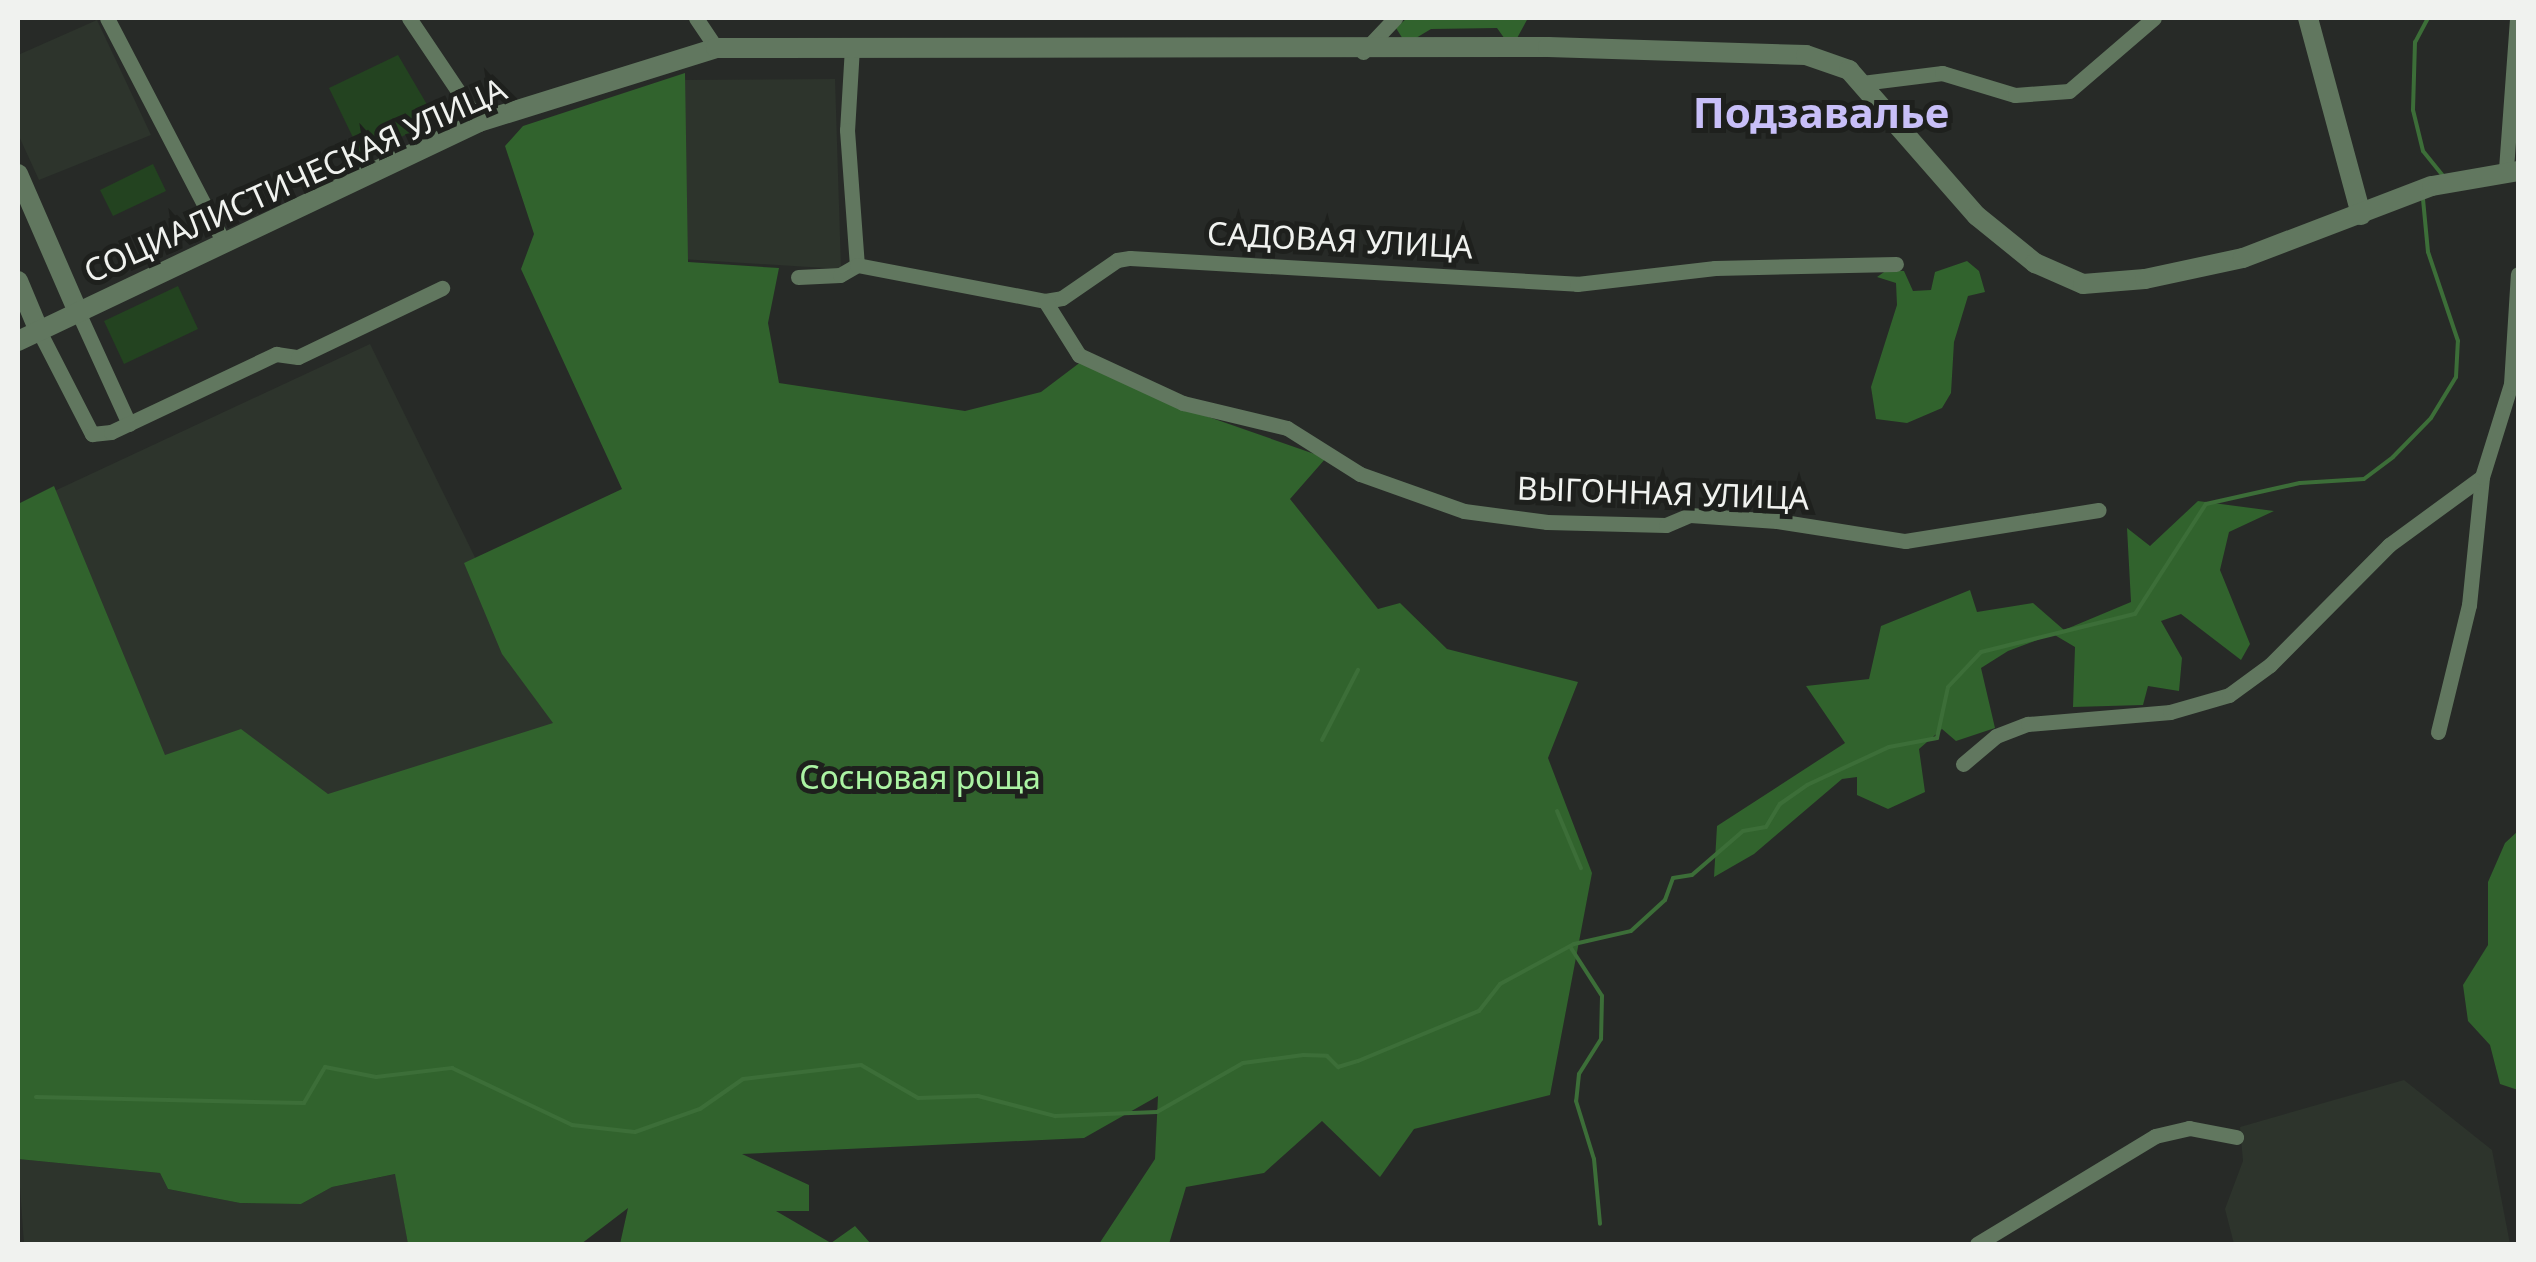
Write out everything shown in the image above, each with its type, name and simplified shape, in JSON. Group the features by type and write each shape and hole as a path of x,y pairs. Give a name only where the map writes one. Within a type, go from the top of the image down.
{"street":[{"path":"108,18 224,243"},
{"path":"408,18 479,122"},
{"path":"696,18 716,48"},
{"path":"1364,52 1394,18"},
{"path":"1862,83 1942,73 2015,95 2069,91 2154,18"},
{"path":"2308,18 2361,215 2432,186 2512,170 2517,18"},
{"name":"СОЦИАЛИСТИЧЕСКАЯ УЛИЦА","path":"18,341 479,122 716,48 1364,52 1548,47 1806,55 1833,61 1862,83 1978,216 2036,263 2083,284 2145,279 2243,258 2361,215"},
{"path":"852,48 847,130 857,265"},
{"path":"18,174 129,424"},
{"name":"САДОВАЯ УЛИЦА","path":"1045,301 1062,298 1116,260 1130,258 1577,284 1716,268 1896,264"},
{"path":"798,278 840,275 857,265 1045,301"},
{"path":"2438,732 2467,620 2482,477 2511,384 2518,274"},
{"path":"18,280 92,434 129,424 276,354 298,357 442,288"},
{"name":"ВЫГОННАЯ УЛИЦА","path":"1045,301 1079,354 1183,403 1287,428 1360,474 1464,511 1586,523 1666,525 1690,515 1759,520 1906,541 2099,510"},
{"path":"1963,764 1996,736 2028,724 2170,712 2228,695 2270,665 2389,544 2482,477"},
{"path":"1978,1244 2155,1136 2190,1128 2236,1137"}],"shaded area":[{"path":"97,20 151,135 39,180 18,134 18,55"},
{"path":"835,79 841,269 618,255 674,80"},
{"path":"370,344 561,732 304,820 18,851 18,508"},
{"path":"2404,1080 2492,1150 2510,1244 2234,1244 2225,1209 2243,1161 2240,1127"},
{"path":"18,1159 160,1173 168,1189 240,1203 301,1204 332,1187 396,1174 408,1244 24,1244"}],"green space":[{"path":"1407,18 1528,18 1516,40 1507,42 1497,28 1431,29 1406,44 1396,28"},
{"path":"398,55 436,120 362,156 329,88"},
{"name":"Сосновая роща","path":"685,73 688,262 779,268 768,323 779,383 965,411 1041,392 1082,361 1183,408 1326,458 1290,499 1378,609 1400,603 1447,649 1578,682 1548,758 1592,873 1550,1095 1414,1129 1380,1177 1322,1121 1264,1173 1186,1187 1169,1244 1099,1244 1155,1159 1158,1096 1084,1138 742,1154 809,1185 809,1211 776,1211 831,1243 855,1226 871,1244 620,1244 628,1208 581,1244 408,1244 395,1174 332,1187 301,1204 240,1203 168,1189 160,1173 18,1159 18,504 54,486 165,755 241,729 328,794 553,723 502,654 464,563 622,489 521,269 534,234 505,146 523,126"},
{"path":"153,164 166,191 113,216 100,190"},
{"path":"1967,261 1979,271 1985,292 1968,296 1954,342 1951,393 1942,408 1907,423 1876,419 1871,387 1897,305 1896,283 1877,277 1887,270 1904,271 1913,291 1931,290 1935,272"},
{"path":"178,286 198,329 124,364 104,321"},
{"path":"2198,501 2274,511 2229,532 2220,570 2250,644 2241,660 2181,614 2161,621 2182,658 2179,691 2148,686 2143,705 2073,707 2075,647 2053,634 2008,651 1981,668 1995,728 1956,741 1942,729 1919,749 1925,792 1888,809 1857,795 1857,777 1842,779 1754,854 1714,877 1717,826 1845,743 1806,686 1869,679 1881,626 1970,590 1977,612 2033,603 2064,630 2131,602 2127,528 2150,546"},
{"path":"2518,831 2518,1090 2500,1084 2490,1045 2468,1021 2463,985 2488,945 2488,882 2505,843"}],"waterway":[{"path":"2428,18 2415,42 2413,110 2423,151 2444,177"},
{"path":"36,1097 304,1103 325,1067 376,1077 452,1068 572,1125 635,1132 700,1109 743,1079 861,1065 918,1098 978,1096 1055,1116 1157,1112 1243,1063 1303,1055 1327,1056 1338,1067 1358,1061 1479,1011 1500,984 1574,944 1631,931 1665,900 1673,878 1692,875 1743,831 1766,827 1780,804 1807,785 1889,747 1937,738 1948,687 1981,652 2135,614 2206,504 2300,483 2364,479 2393,457 2431,418 2456,377 2458,341 2428,252 2423,199"},
{"path":"1322,740 1358,670"},
{"path":"1557,811 1581,868"},
{"path":"1571,948 1602,996 1601,1039 1579,1074 1576,1101 1594,1159 1600,1224"}],"district":[{"name":"Подзавалье","path":"1821,112"}]}
